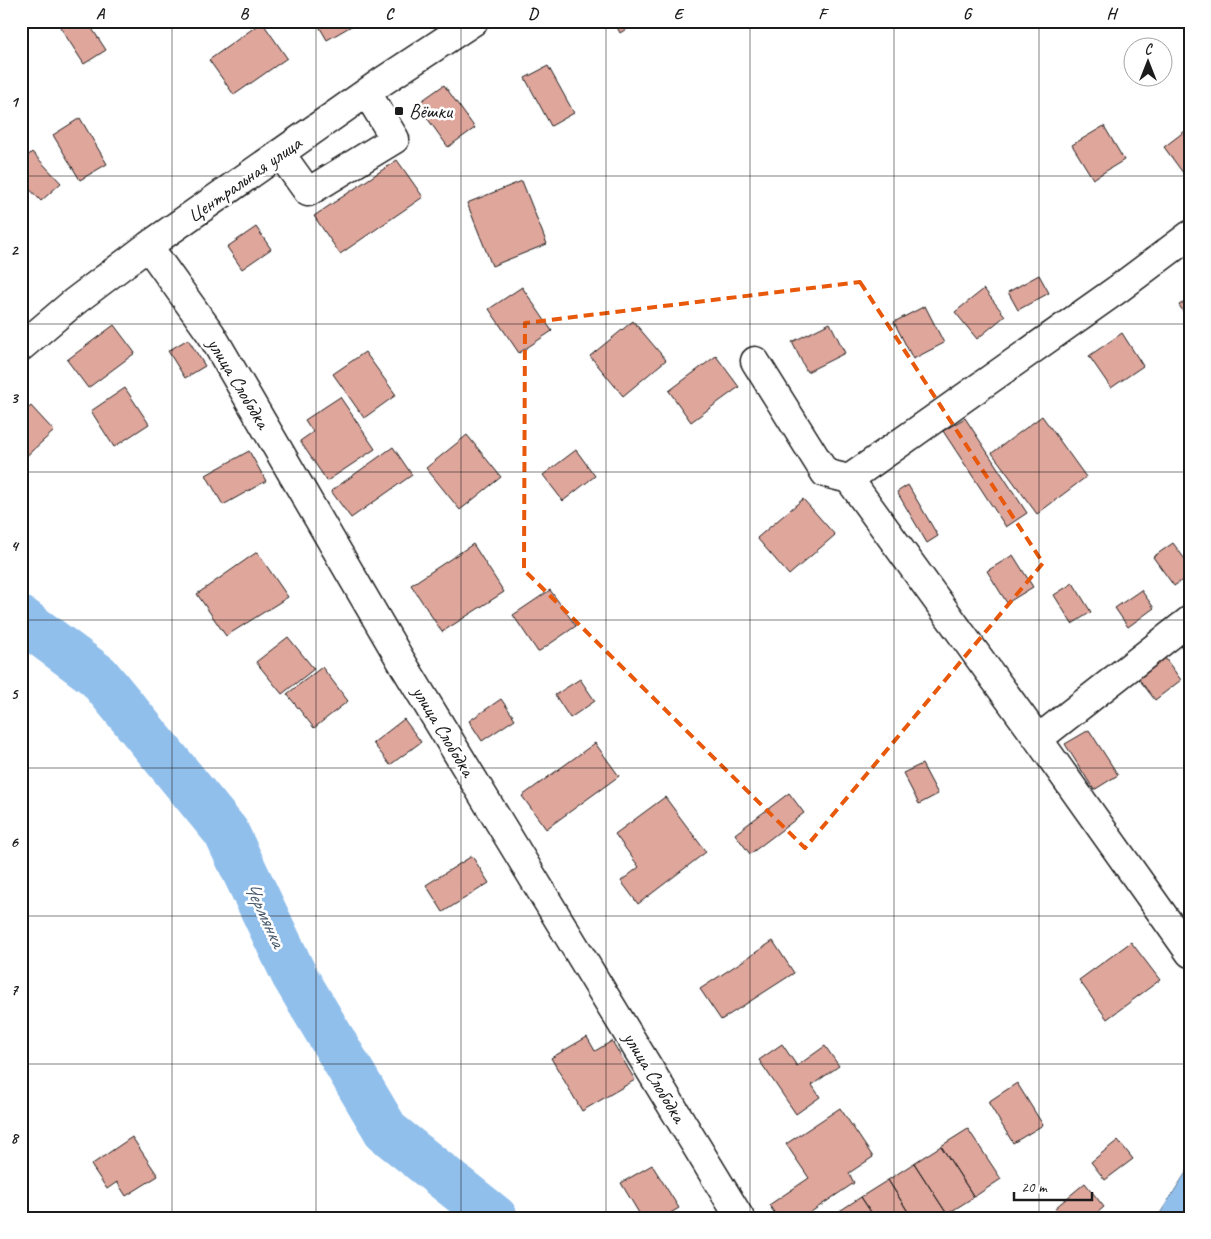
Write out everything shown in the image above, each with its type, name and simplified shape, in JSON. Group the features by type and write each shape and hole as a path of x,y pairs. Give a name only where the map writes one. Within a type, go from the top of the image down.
{"street":[{"name":"Центральная улица","path":"21,347 74,302 148,246 280,153 474,21"},
{"path":"280,153 308,192 394,139 367,93"},
{"path":"849,479 1118,289 1190,235"},
{"name":"улица Слободка","path":"148,246 211,334 400,659 740,1218"},
{"path":"755,361 825,473 849,479 1038,739 1190,953"},
{"path":"1038,739 1190,620"}],"highlighted area":[{"path":"860,282 1043,563 805,848 524,570 525,323"}],"water":[{"path":"1190,1166 1190,1218 1157,1218"}],"building":[{"path":"21,21 35,21 21,30"},
{"path":"70,21 87,21 106,50 84,64 60,27"},
{"path":"316,21 360,21 327,40"},
{"path":"614,21 639,21 620,33"},
{"path":"262,22 287,58 234,95 209,60"},
{"path":"548,66 574,113 551,126 525,78"},
{"path":"444,85 475,128 448,147 417,104"},
{"path":"80,118 107,164 80,180 53,135"},
{"path":"1104,126 1124,160 1093,179 1072,145"},
{"path":"1190,129 1189,181 1164,147"},
{"path":"32,152 61,183 41,201 21,180 21,162"},
{"path":"397,160 423,197 340,254 314,216"},
{"path":"522,181 547,244 492,266 467,203"},
{"path":"256,227 271,249 242,269 227,247"},
{"path":"1039,275 1049,293 1018,310 1008,292"},
{"path":"522,287 552,331 519,353 489,309"},
{"path":"984,289 1005,316 977,339 955,312"},
{"path":"1190,299 1190,322 1179,305"},
{"path":"925,306 944,343 913,359 894,322"},
{"path":"633,321 666,360 623,396 590,356"},
{"path":"830,323 845,353 807,372 792,342"},
{"path":"114,325 135,353 88,388 67,360"},
{"path":"1122,333 1143,366 1111,388 1089,356"},
{"path":"188,339 205,366 185,378 168,351"},
{"path":"365,352 396,395 364,418 333,374"},
{"path":"716,356 739,387 691,422 669,391"},
{"path":"125,388 149,424 114,447 91,411"},
{"path":"340,397 375,449 327,481 300,441 313,432 305,420"},
{"path":"31,406 54,431 22,460 21,415"},
{"path":"1042,416 1086,477 1037,514 992,453"},
{"path":"965,418 1027,513 1006,527 943,431"},
{"path":"467,435 501,477 460,510 426,468"},
{"path":"393,447 412,475 351,518 331,491"},
{"path":"576,450 595,476 563,501 543,475"},
{"path":"249,451 266,481 223,505 206,475"},
{"path":"908,485 938,536 927,543 897,492"},
{"path":"803,499 835,535 789,575 757,538"},
{"path":"1173,543 1190,566 1190,575 1174,586 1153,557"},
{"path":"473,544 504,592 442,632 411,585"},
{"path":"257,552 288,597 226,636 197,594"},
{"path":"1013,555 1033,587 1007,603 987,571"},
{"path":"1073,583 1091,612 1072,624 1054,595"},
{"path":"550,590 576,626 538,652 513,615"},
{"path":"1141,590 1154,608 1128,627 1115,608"},
{"path":"288,637 314,669 282,694 256,662"},
{"path":"1165,658 1181,680 1155,700 1138,678"},
{"path":"322,667 348,701 314,728 287,694"},
{"path":"580,679 595,701 570,718 555,695"},
{"path":"501,699 515,719 482,741 469,721"},
{"path":"404,719 421,742 390,765 373,743"},
{"path":"1089,730 1118,775 1094,790 1065,744"},
{"path":"595,743 619,776 546,829 522,796"},
{"path":"922,764 938,794 919,804 903,773"},
{"path":"789,793 804,813 750,854 735,834"},
{"path":"665,797 706,852 638,904 621,881 639,867 615,834"},
{"path":"472,856 489,883 443,912 426,885"},
{"path":"773,941 794,973 721,1020 700,989"},
{"path":"1131,942 1160,980 1107,1019 1079,980"},
{"path":"587,1037 595,1051 612,1041 635,1080 582,1111 551,1058"},
{"path":"782,1044 797,1066 825,1046 839,1066 812,1085 820,1097 796,1114 759,1060"},
{"path":"1017,1083 1043,1125 1013,1143 988,1102"},
{"path":"840,1108 873,1157 849,1173 854,1183 802,1218 778,1218 769,1205 809,1178 786,1144"},
{"path":"968,1129 1001,1179 974,1197 941,1146"},
{"path":"132,1137 158,1176 126,1196 117,1182 107,1189 91,1165"},
{"path":"1118,1140 1133,1159 1105,1180 1091,1162"},
{"path":"941,1146 974,1197 947,1214 914,1163"},
{"path":"914,1163 947,1214 941,1218 912,1218 888,1180"},
{"path":"652,1165 679,1208 662,1218 642,1218 621,1183"},
{"path":"888,1180 912,1218 875,1218 861,1197"},
{"path":"1085,1183 1104,1207 1091,1218 1063,1218 1055,1208"},
{"path":"861,1197 875,1218 837,1218 835,1214"}],"waterway":[{"name":"Чермянка","path":"21,619 98,676 226,832 294,975 387,1132 495,1218"}],"place":[{"name":"Вёшки","path":"399,111"}]}
